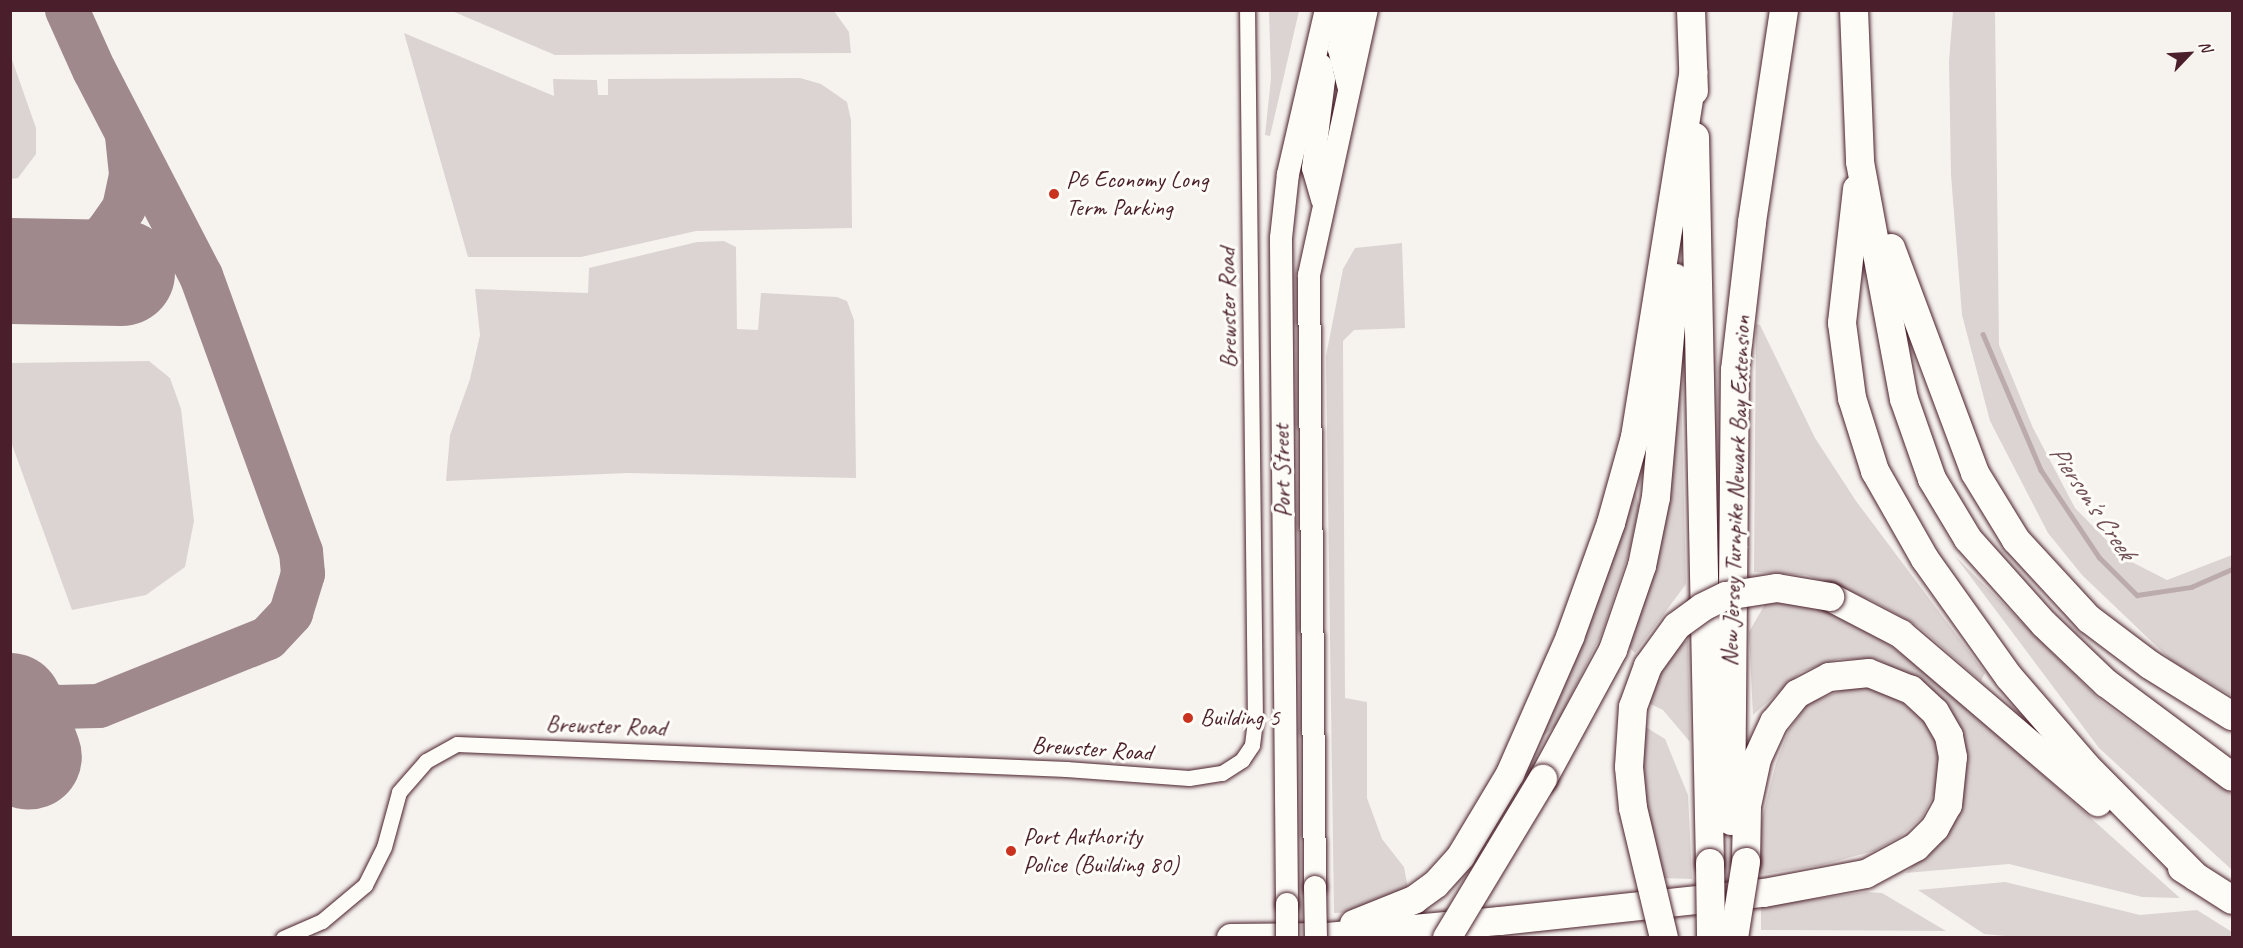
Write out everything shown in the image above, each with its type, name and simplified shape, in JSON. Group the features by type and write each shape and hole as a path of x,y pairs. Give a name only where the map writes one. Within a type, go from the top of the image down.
{"highway":[{"name":"New Jersey Turnpike Newark Bay Extension","path":"1691,10 1734,938"},
{"name":"New Jersey Turnpike Newark Bay Extension","path":"1711,938 1729,863 1731,538 1735,370 1752,222 1784,10"},
{"path":"1854,10 1860,162 1904,399 1915,439 1942,499 1998,576 2084,663 2142,712 2232,777"},
{"path":"1447,938 1543,779 1613,650 1632,601 1650,532 1660,454 1693,73"},
{"path":"1299,936 1372,919 1406,905 1431,888 1475,835 1527,737 1585,596 1630,454 1693,73"},
{"path":"1860,162 1975,473 2005,522 2032,559 2090,619 2158,670 2232,716"},
{"path":"1860,162 1842,323 1852,398 1875,471 1925,559 2009,677 2086,766 2196,877"},
{"path":"1664,938 1633,808 1629,767 1634,707 1648,666 1684,621 1726,596 1777,588 1830,597 1880,621 1909,640 2148,847 2232,900"},
{"path":"1231,938 1328,937 1511,920 1764,893 1866,874 1916,847 1935,828 1948,805 1953,757 1949,736 1935,712 1911,690 1869,673 1829,677 1797,694 1774,722 1757,759 1747,806 1729,863"}],"main road":[{"name":"Port Street","path":"1299,936 1287,904 1281,238 1288,174 1326,10"},
{"path":"1346,10 1339,49 1349,89"},
{"name":"Port Street","path":"1299,936 1315,887 1308,305 1323,201 1368,10"},
{"path":"1317,47 1324,80 1313,168 1323,201"}],"street":[{"name":"Brewster Road","path":"283,938 322,921 365,885 384,847 399,792 426,761 457,744 1066,769 1189,778 1222,773 1242,760 1252,745 1255,722 1247,10"}],"shaded area":[{"path":"452,11 834,11 849,32 851,53 555,55"},
{"path":"1269,11 1299,11 1270,136 1265,135 1271,78"},
{"path":"1953,11 1995,11 1999,345 2033,428 2075,508 2124,558 2167,580 2232,555 2232,696 2172,661 2082,575 2048,533 1990,421 1962,315 1951,175 1949,61"},
{"path":"404,33 554,96 553,79 597,80 598,95 608,95 608,79 800,78 821,84 847,102 851,120 852,228 696,231 581,257 468,257"},
{"path":"10,54 36,128 36,154 18,178 11,179"},
{"path":"724,241 736,247 737,329 758,330 761,293 837,297 847,301 854,320 856,478 627,473 446,481 450,435 470,379 480,335 475,289 588,293 589,268 697,242"},
{"path":"1402,243 1405,328 1354,330 1343,341 1345,698 1367,702 1367,798 1382,839 1404,867 1408,888 1363,912 1334,913 1326,356 1343,269 1355,248"},
{"path":"1756,324 1760,325 1815,438 1856,501 1985,673 1981,681 1918,626 1871,600 1806,575 1754,572"},
{"path":"149,361 170,378 181,409 194,521 185,567 146,595 72,610 11,442 11,363"},
{"path":"1681,382 1686,584 1635,653 1628,646"},
{"path":"1633,482 1639,506 1630,549 1602,633 1556,726 1532,744"},
{"path":"1955,556 2102,702 2232,794 2232,870 2099,748"},
{"path":"1786,602 1811,606 1855,622 1926,670 2180,898 2142,897 2009,864 1906,873 1950,824 1932,693 1877,659 1838,659 1801,672 1753,715 1749,632 1765,604"},
{"path":"1688,640 1690,742 1663,710 1646,702 1671,652"},
{"path":"1848,688 1871,688 1893,696 1924,719 1935,740 1940,764 1935,792 1922,817 1901,836 1874,851 1822,865 1757,875 1761,823 1776,763 1789,730 1808,703"},
{"path":"1644,726 1665,739 1688,795 1692,879 1660,878 1640,788"},
{"path":"2005,882 2140,915 2197,910 2232,932 2232,937 2026,938 1984,934 1918,890"},
{"path":"1866,892 1882,893 1946,931 1761,930 1761,906"}],"waterway":[{"name":"Pierson's Creek","path":"1983,334 2041,470 2099,557 2137,595 2191,587 2232,569"}],"taxiway":[{"path":"10,681 34,701 58,707 99,706 268,638 291,613 303,574 301,552 201,276 94,70 67,10"},
{"path":"22,271 56,266 88,252 108,231 124,208 131,174 127,137"}],"runway":[{"path":"10,271 122,273"},
{"path":"10,706 29,757"}],"place":[{"name":"P6 Economy Long Term Parking","path":"1054,194"},
{"name":"Building 5","path":"1188,718"},
{"name":"Port Authority Police (Building 80)","path":"1011,851"}]}
